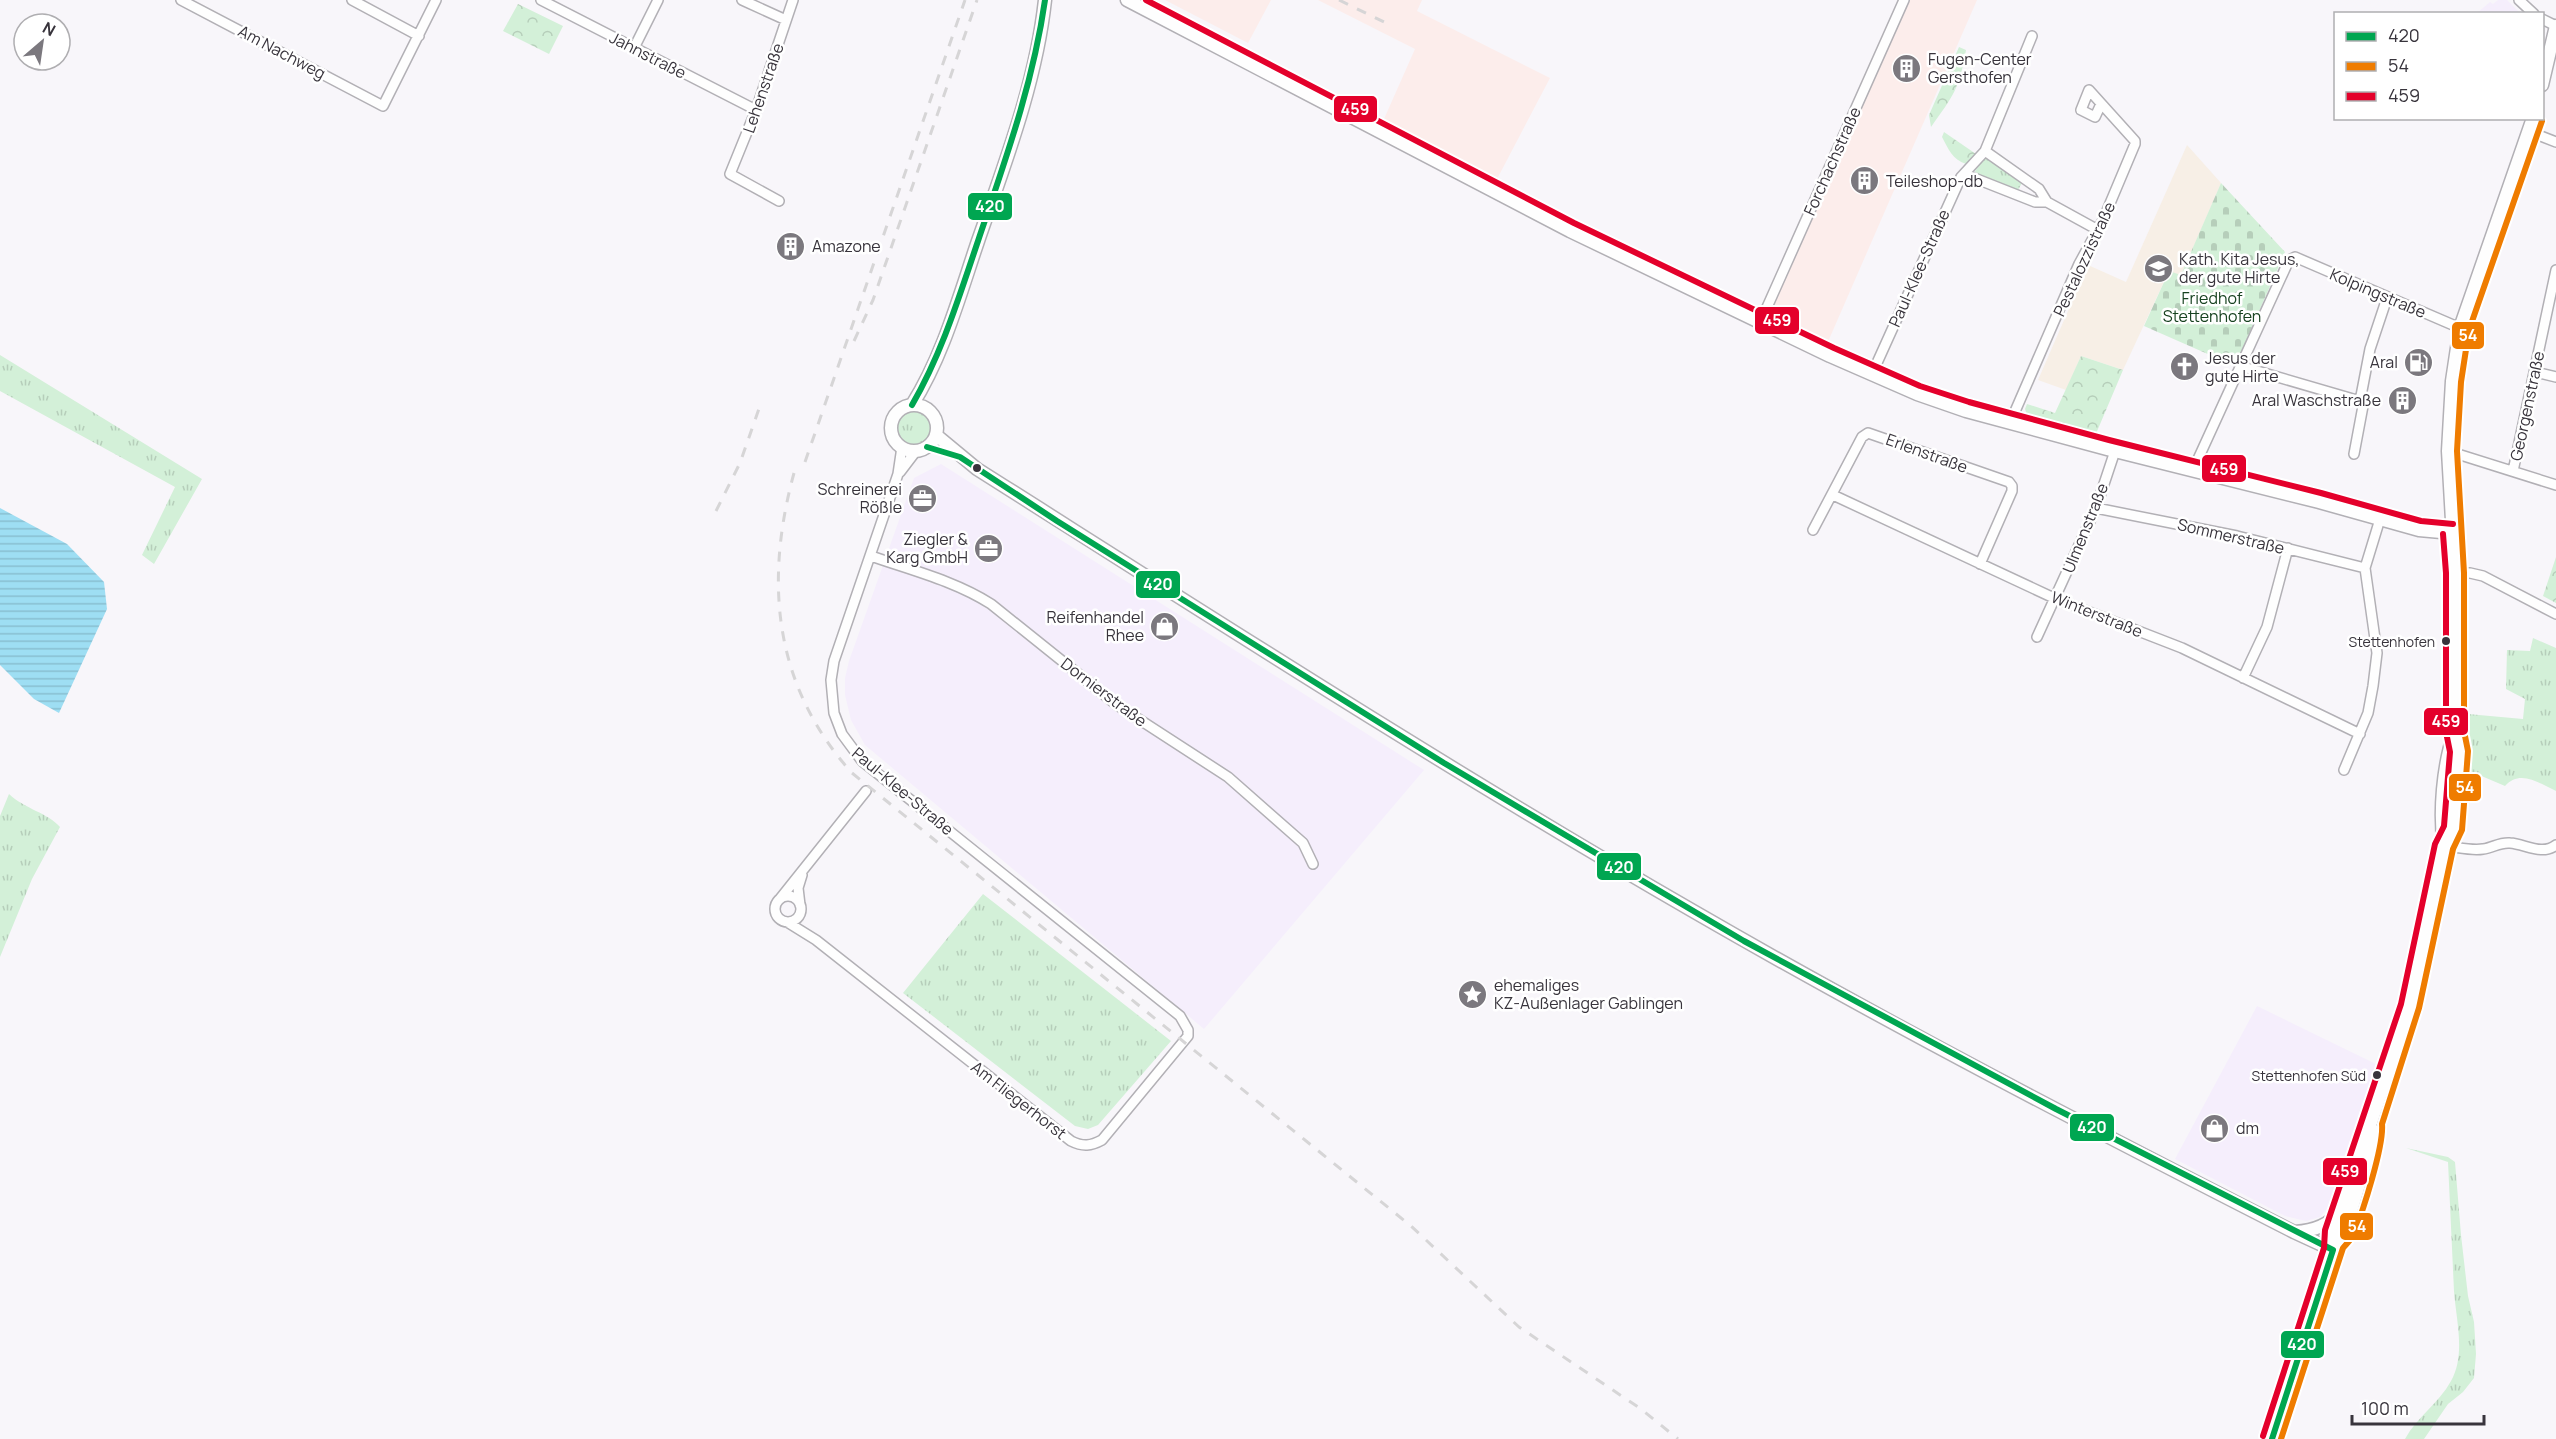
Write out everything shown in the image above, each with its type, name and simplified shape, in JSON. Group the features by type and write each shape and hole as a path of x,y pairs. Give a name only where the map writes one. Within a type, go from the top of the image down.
{"street":[{"name":"Am Nachweg","path":"181,0 383,106 418,36"},
{"path":"352,0 418,36 436,0"},
{"name":"Jahnstraße","path":"541,0 756,110"},
{"path":"634,48 658,0"},
{"path":"742,0 786,20"},
{"name":"Lehenstraße","path":"779,201 729,178 756,110 793,0"},
{"path":"960,457 902,447 893,437 892,423 899,411 912,405 930,376 961,291 1024,101 1042,25 1045,0"},
{"path":"1127,0 1560,226 1760,323 1917,394 2010,423 2115,451 2420,530 2452,533"},
{"name":"Forchachstraße","path":"1760,323 1904,0"},
{"path":"2519,0 2532,12"},
{"path":"2544,77 2556,26"},
{"name":"Paul-Klee-Straße","path":"1872,374 1945,209 1964,174 1985,151 2032,36"},
{"name":"Pestalozzistraße","path":"2010,423 2079,264 2098,230 2135,144 2101,104"},
{"path":"2334,1247 2334,1233 2366,1133 2373,1123 2410,1006 2445,846 2453,828 2459,751 2455,732 2455,573 2448,450 2452,381 2460,328 2532,120"},
{"path":"2528,131 2556,142"},
{"path":"1985,151 2039,189 2047,202"},
{"path":"1964,174 2035,202 2047,202 2098,230"},
{"name":"Kolpingstraße","path":"2240,366 2289,260 2295,257 2460,328"},
{"name":"Georgenstraße","path":"2513,471 2552,298 2556,270"},
{"path":"2354,454 2363,406 2360,401 2372,342 2387,298"},
{"path":"2193,470 2240,366 2360,401"},
{"path":"2535,372 2556,377"},
{"path":"922,449 936,435 936,422 928,410 930,376"},
{"path":"912,405 928,410"},
{"name":"Erlenstraße","path":"1813,530 1862,436 1868,432 2009,482 2012,491 1980,564"},
{"path":"936,435 960,457 1326,690 1501,798 1694,912 1819,983 2014,1087 2294,1232 2334,1247"},
{"name":"Paul-Klee-Straße","path":"902,447 898,474 834,661 831,680 834,713 842,734 850,748 862,761 1180,1016"},
{"name":"Paul-Klee-Straße","path":"898,474 922,449"},
{"path":"2448,450 2556,485"},
{"name":"Ulmenstraße","path":"2037,637 2096,508 2115,451"},
{"name":"Winterstraße","path":"1833,495 2056,599 2182,648 2360,734"},
{"name":"Sommerstraße","path":"2096,508 2288,548 2365,568"},
{"path":"2344,770 2368,713 2376,652 2365,568 2380,519"},
{"path":"2244,678 2267,627 2288,548"},
{"name":"Dornierstraße","path":"871,556 947,582 991,604 1117,705 1228,777 1303,843 1313,864"},
{"path":"2455,573 2482,576 2556,614"},
{"path":"808,864 799,883 801,907 795,920 787,922 777,916 775,908 779,900 866,791"},
{"path":"2445,846 2482,849 2500,843 2513,843 2538,850 2553,848 2556,845"},
{"path":"779,900 791,897 801,907"},
{"name":"Am Fliegerhorst","path":"801,907 805,924 816,940"},
{"name":"Am Fliegerhorst","path":"787,922 816,940 1071,1142 1080,1146 1093,1145 1102,1140 1184,1043 1188,1030 1180,1016"},
{"path":"2272,1439 2334,1247 2345,1230 2374,1136 2373,1123"},
{"path":"2294,1232 2317,1229 2335,1218 2344,1205"}],"shaded area":[{"path":"1165,0 1271,0 1248,43"},
{"path":"1318,0 1422,0 1417,11 1550,78 1496,181 1384,119 1415,49"},
{"path":"1904,0 1977,0 1827,344 1764,315"},
{"path":"2498,0 2507,0 2519,12 2478,12 2490,2 2493,4"},
{"name":"Kath. Kita Jesus, der gute Hirte","path":"2187,145 2221,183 2181,276 2169,271 2123,370 2081,356 2066,390 2038,380 2088,265 2126,282"},
{"path":"941,464 1424,770 1204,1029 865,745 851,720 845,695 845,678 849,661 914,478"},
{"path":"2257,1006 2378,1065 2336,1192 2320,1217 2306,1221 2285,1216 2175,1159"}],"green space":[{"path":"518,4 563,26 549,54 503,31"},
{"path":"1959,47 1966,50 1958,83 1931,127 1929,115"},
{"path":"1944,132 1976,154 1966,164 1951,154 1942,137"},
{"path":"1986,156 2023,181 2017,192 1973,174"},
{"name":"Friedhof Stettenhofen","path":"2221,183 2285,252 2235,366 2144,326 2169,271 2181,275"},
{"path":"0,355 202,479 154,564 142,555 175,487 0,391"},
{"path":"2081,356 2123,370 2095,436 2028,418 2025,409 2027,404 2055,413"},
{"path":"914,409 927,414 932,427 927,440 914,445 901,440 896,427 901,414"},
{"path":"2556,557 2556,603 2543,596"},
{"path":"2533,638 2556,648 2556,791 2536,781 2523,778 2517,778 2505,786 2465,769 2468,714 2523,719 2525,699 2506,689 2507,650 2530,651"},
{"path":"9,794 60,827 32,879 0,957 0,816"},
{"path":"983,894 1171,1041 1098,1125 1088,1129 1075,1126 903,993"},
{"path":"2406,1148 2448,1157 2455,1162 2461,1235 2468,1296 2474,1322 2476,1354 2474,1378 2463,1392 2448,1404 2424,1439 2405,1439 2451,1381 2458,1360 2459,1337 2454,1291 2448,1162"}],"water":[{"path":"0,508 67,544 104,582 107,609 59,713 34,699 0,665"}],"railway":[{"path":"805,462 965,0"},
{"path":"854,341 873,300 977,0"},
{"path":"1339,0 1384,22"},
{"path":"716,511 740,463 761,403"},
{"path":"794,473 779,554 779,593 783,632 791,669 806,705 826,740 852,773 1411,1226 1519,1327 1641,1409 1678,1439"}],"transit line":[{"name":"420","path":"912,405 949,324 998,181 1026,92 1045,0"},
{"name":"459","path":"1146,0 1574,223 1834,348 1920,386 1969,402 2109,440 2321,493 2421,521 2453,524"},
{"name":"54","path":"2281,1439 2343,1248 2353,1235 2367,1195 2380,1147 2382,1124 2419,1008 2453,849 2462,830 2468,751 2464,731 2464,573 2457,451 2461,382 2469,330 2542,121"},
{"name":"420","path":"927,447 960,457 1057,521 1444,763 1744,941 2056,1109 2333,1250"},
{"name":"459","path":"2263,1436 2324,1248 2325,1230 2401,1004 2435,844 2444,826 2450,752 2446,732 2446,573 2443,534"},
{"name":"420","path":"2272,1439 2333,1250"}],"place":[{"name":"Fugen-Center Gersthofen","path":"1907,68"},
{"name":"Teileshop-db","path":"1865,181"},
{"name":"Amazone","path":"791,246"},
{"name":"Kath. Kita Jesus, der gute Hirte","path":"2158,268"},
{"name":"Aral","path":"2419,362"},
{"name":"Jesus der gute Hirte","path":"2184,367"},
{"name":"Aral Waschstraße","path":"2402,400"},
{"name":"Schreinerei Rößle","path":"923,498"},
{"name":"Ziegler & Karg GmbH","path":"989,548"},
{"name":"Reifenhandel Rhee","path":"1165,626"},
{"name":"Stettenhofen","path":"2446,641"},
{"name":"ehemaliges KZ-Außenlager Gablingen","path":"1473,994"},
{"name":"Stettenhofen Süd","path":"2377,1075"},
{"name":"dm","path":"2215,1128"}]}
